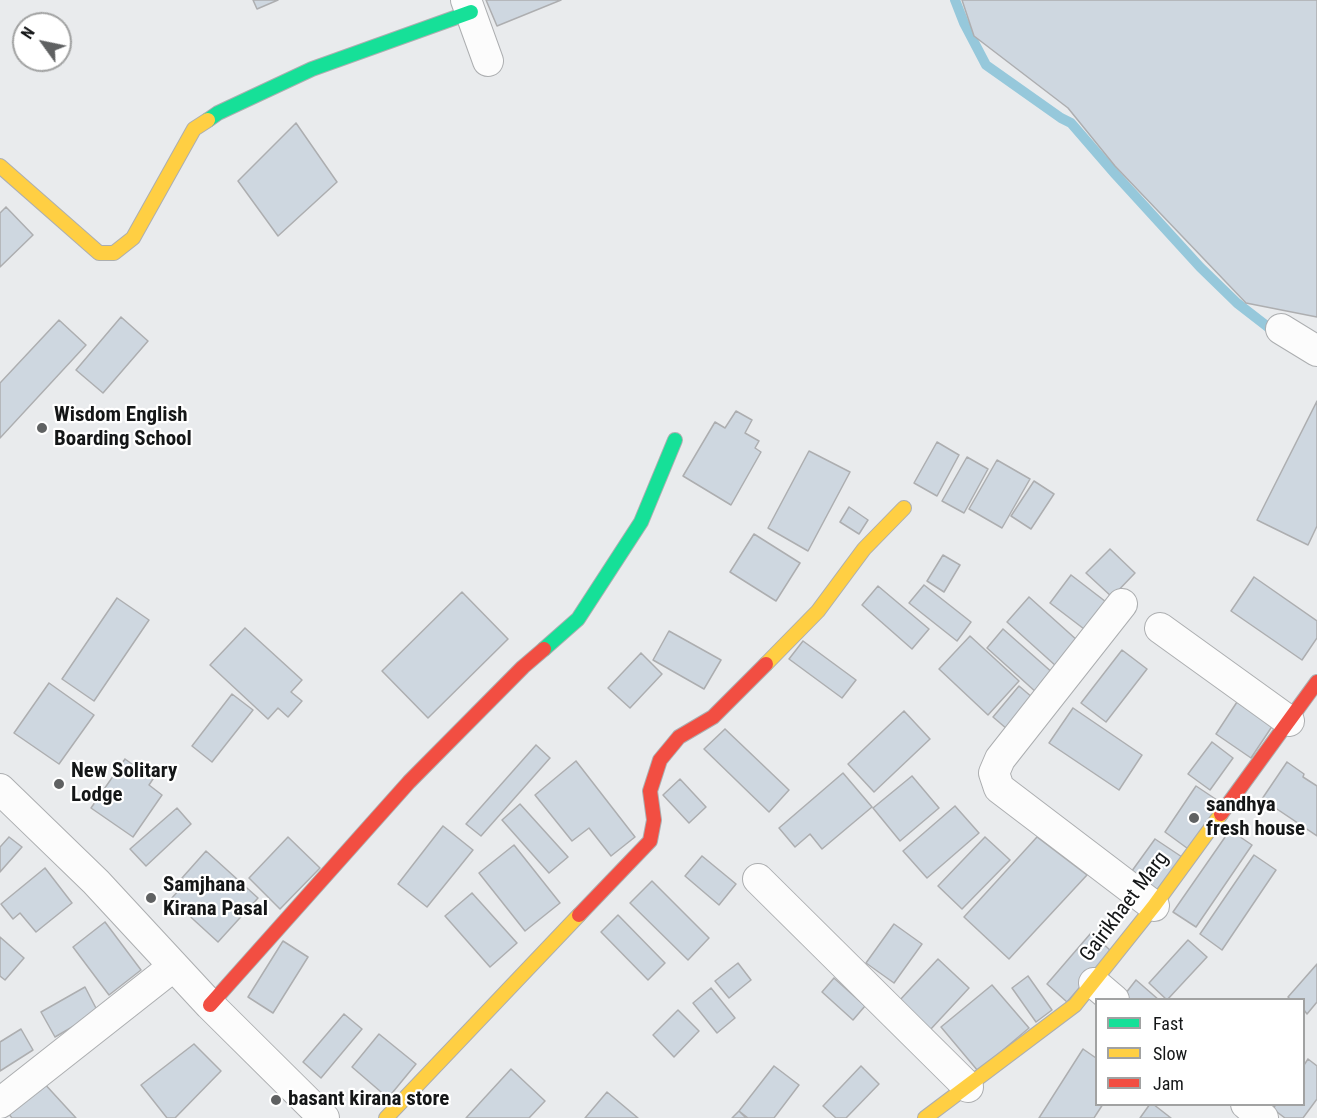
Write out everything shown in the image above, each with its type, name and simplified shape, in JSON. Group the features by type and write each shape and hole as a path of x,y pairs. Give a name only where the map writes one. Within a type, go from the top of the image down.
{"street":[{"path":"0,166 99,253 114,253 134,238 194,129 218,113 312,69 469,6 488,61"},
{"path":"1281,329 1317,351"},
{"path":"210,1005 409,782 523,668 578,619 641,522 675,440"},
{"path":"386,1118 650,841 654,820 650,791 660,760 679,737 713,717 729,701 818,610 864,549 904,508"},
{"path":"1122,603 1000,759 994,773 999,788 1154,906"},
{"path":"1160,628 1289,721"},
{"name":"Gairikhaet Marg","path":"926,1118 1075,1005 1104,991 1154,906 1317,682"},
{"path":"0,789 88,874 210,1005 324,1118"},
{"path":"758,879 968,1087"},
{"path":"0,1103 174,966"},
{"path":"1248,1106 1263,1118"}],"building":[{"path":"253,0 278,0 257,9"},
{"path":"486,0 561,0 497,26"},
{"path":"962,0 1317,0 1317,317 1246,303 1115,166 1068,108 974,36"},
{"path":"296,123 337,182 278,236 238,181"},
{"path":"6,207 33,235 0,267 0,213"},
{"path":"121,317 148,341 103,393 76,370"},
{"path":"59,320 86,345 0,438 0,383"},
{"path":"1317,401 1317,526 1308,545 1257,520"},
{"path":"736,411 752,420 745,433 759,441 755,448 761,452 731,505 683,476 715,422 725,428"},
{"path":"937,442 959,455 937,496 914,483"},
{"path":"809,451 850,472 808,551 768,528"},
{"path":"967,457 988,469 964,513 942,501"},
{"path":"997,460 1030,479 1002,528 969,509"},
{"path":"1034,481 1054,494 1031,529 1011,516"},
{"path":"849,507 868,520 859,534 840,522"},
{"path":"754,534 800,563 776,601 730,572"},
{"path":"1110,549 1135,573 1112,597 1086,573"},
{"path":"943,555 960,565 944,592 927,581"},
{"path":"1071,575 1110,605 1088,632 1050,603"},
{"path":"1254,577 1317,621 1317,638 1302,660 1231,611"},
{"path":"924,585 971,622 957,641 909,603"},
{"path":"878,586 929,629 912,649 862,605"},
{"path":"462,592 508,639 428,718 382,671"},
{"path":"1029,597 1078,641 1056,666 1007,622"},
{"path":"117,598 149,620 94,701 62,679"},
{"path":"245,628 302,680 291,692 302,701 288,717 278,708 268,719 210,665"},
{"path":"1003,629 1054,674 1037,693 987,648"},
{"path":"669,631 721,660 704,689 653,660"},
{"path":"970,636 1019,681 988,715 939,669"},
{"path":"803,641 856,680 842,698 789,659"},
{"path":"1122,650 1147,669 1106,722 1081,703"},
{"path":"641,653 662,674 630,708 608,688"},
{"path":"49,683 94,715 59,764 14,733"},
{"path":"1019,686 1040,704 1014,735 993,717"},
{"path":"232,694 253,710 212,762 192,746"},
{"path":"1237,702 1273,725 1251,758 1216,734"},
{"path":"1073,708 1142,755 1119,790 1049,743"},
{"path":"904,711 930,739 874,792 848,764"},
{"path":"725,729 789,790 769,812 704,749"},
{"path":"1212,742 1233,758 1210,790 1188,774"},
{"path":"536,745 550,758 481,836 466,824"},
{"path":"125,759 153,779 149,785 162,795 133,837 91,808"},
{"path":"576,761 635,837 611,856 589,828 572,841 535,795"},
{"path":"1287,762 1317,786 1317,836 1262,799"},
{"path":"843,773 872,807 822,849 810,834 795,847 779,828"},
{"path":"912,776 939,808 900,841 873,808"},
{"path":"680,779 706,807 689,823 663,795"},
{"name":"sandhya fresh house","path":"1196,786 1223,804 1191,851 1165,832"},
{"path":"520,804 568,857 549,873 502,820"},
{"path":"955,806 979,833 927,878 903,851"},
{"path":"177,808 191,824 146,866 130,849"},
{"path":"443,826 473,850 427,907 398,884"},
{"path":"1230,830 1252,845 1196,927 1173,912"},
{"path":"9,837 22,847 0,872 0,847"},
{"path":"288,837 320,868 280,909 249,878"},
{"path":"985,837 1010,860 962,909 938,886"},
{"path":"1037,837 1087,875 1009,959 964,917"},
{"path":"1155,839 1182,857 1158,894 1129,875"},
{"path":"514,845 560,903 525,931 479,873"},
{"path":"206,851 258,898 218,942 171,899 186,882 182,878"},
{"path":"1254,855 1276,870 1222,950 1200,934"},
{"path":"702,856 736,884 719,905 685,876"},
{"path":"45,868 72,903 36,932 20,913 13,919 1,904"},
{"path":"652,881 709,938 688,960 630,903"},
{"path":"472,893 517,943 490,967 445,916"},
{"path":"618,915 665,963 648,980 601,932"},
{"path":"105,922 141,970 109,995 73,947"},
{"path":"894,924 922,944 894,983 866,963"},
{"path":"1091,933 1111,951 1067,1002 1047,984"},
{"path":"0,937 24,958 5,980 0,976"},
{"path":"1188,940 1207,957 1169,998 1165,998 1149,983"},
{"path":"283,941 308,957 273,1013 248,997"},
{"path":"938,959 969,988 930,1030 899,1001"},
{"path":"738,963 751,980 729,998 715,981"},
{"path":"1317,964 1317,1002 1307,1014 1305,998 1288,997"},
{"path":"1028,976 1052,1010 1036,1022 1012,988"},
{"path":"834,978 865,1006 853,1020 822,992"},
{"path":"1136,980 1157,998 1122,998"},
{"path":"992,985 1029,1028 978,1071 941,1027"},
{"path":"85,987 98,1012 55,1037 41,1012"},
{"path":"711,988 735,1018 717,1033 693,1003"},
{"path":"678,1010 699,1031 674,1057 653,1035"},
{"path":"344,1014 362,1029 321,1078 303,1062"},
{"path":"21,1029 33,1050 0,1071 0,1042"},
{"path":"379,1034 416,1064 388,1098 352,1067"},
{"path":"194,1044 221,1071 175,1118 167,1118 141,1085"},
{"path":"1083,1049 1095,1057 1095,1106 1102,1106 1094,1118 1039,1118"},
{"path":"1308,1059 1317,1066 1317,1099 1303,1118 1285,1118 1273,1109 1275,1106 1305,1106 1305,1064"},
{"path":"774,1066 799,1085 774,1118 748,1118 739,1111"},
{"path":"861,1066 879,1084 846,1118 836,1118 823,1106"},
{"path":"511,1069 545,1101 529,1118 466,1118"},
{"path":"42,1081 76,1118 12,1118 7,1112"},
{"path":"607,1092 638,1118 585,1118"},
{"path":"1149,1106 1156,1106 1171,1118 1140,1118"},
{"path":"739,1111 746,1118 732,1118"}],"waterway":[{"path":"955,0 986,65 1071,123 1200,267 1237,303 1277,334"}],"traffic: fast":[{"path":"208,120 218,113 312,69 471,12"},
{"path":"544,649 578,619 641,522 675,440"}],"traffic: slow":[{"path":"0,166 99,253 114,253 133,238 194,129 208,120"},
{"path":"766,664 818,611 864,549 904,508"},
{"path":"925,1118 1075,1005 1154,906 1221,814"},
{"path":"386,1118 579,915"}],"traffic: jam":[{"path":"210,1005 409,782 523,667 544,649"},
{"path":"579,915 650,841 654,820 650,791 660,760 679,737 713,717 766,664"},
{"path":"1221,814 1317,682"}],"place":[{"name":"Wisdom English Boarding School","path":"42,428"},
{"name":"New Solitary Lodge","path":"59,784"},
{"name":"sandhya fresh house","path":"1194,818"},
{"name":"Samjhana Kirana Pasal","path":"151,898"},
{"name":"basant kirana store","path":"276,1100"}]}
